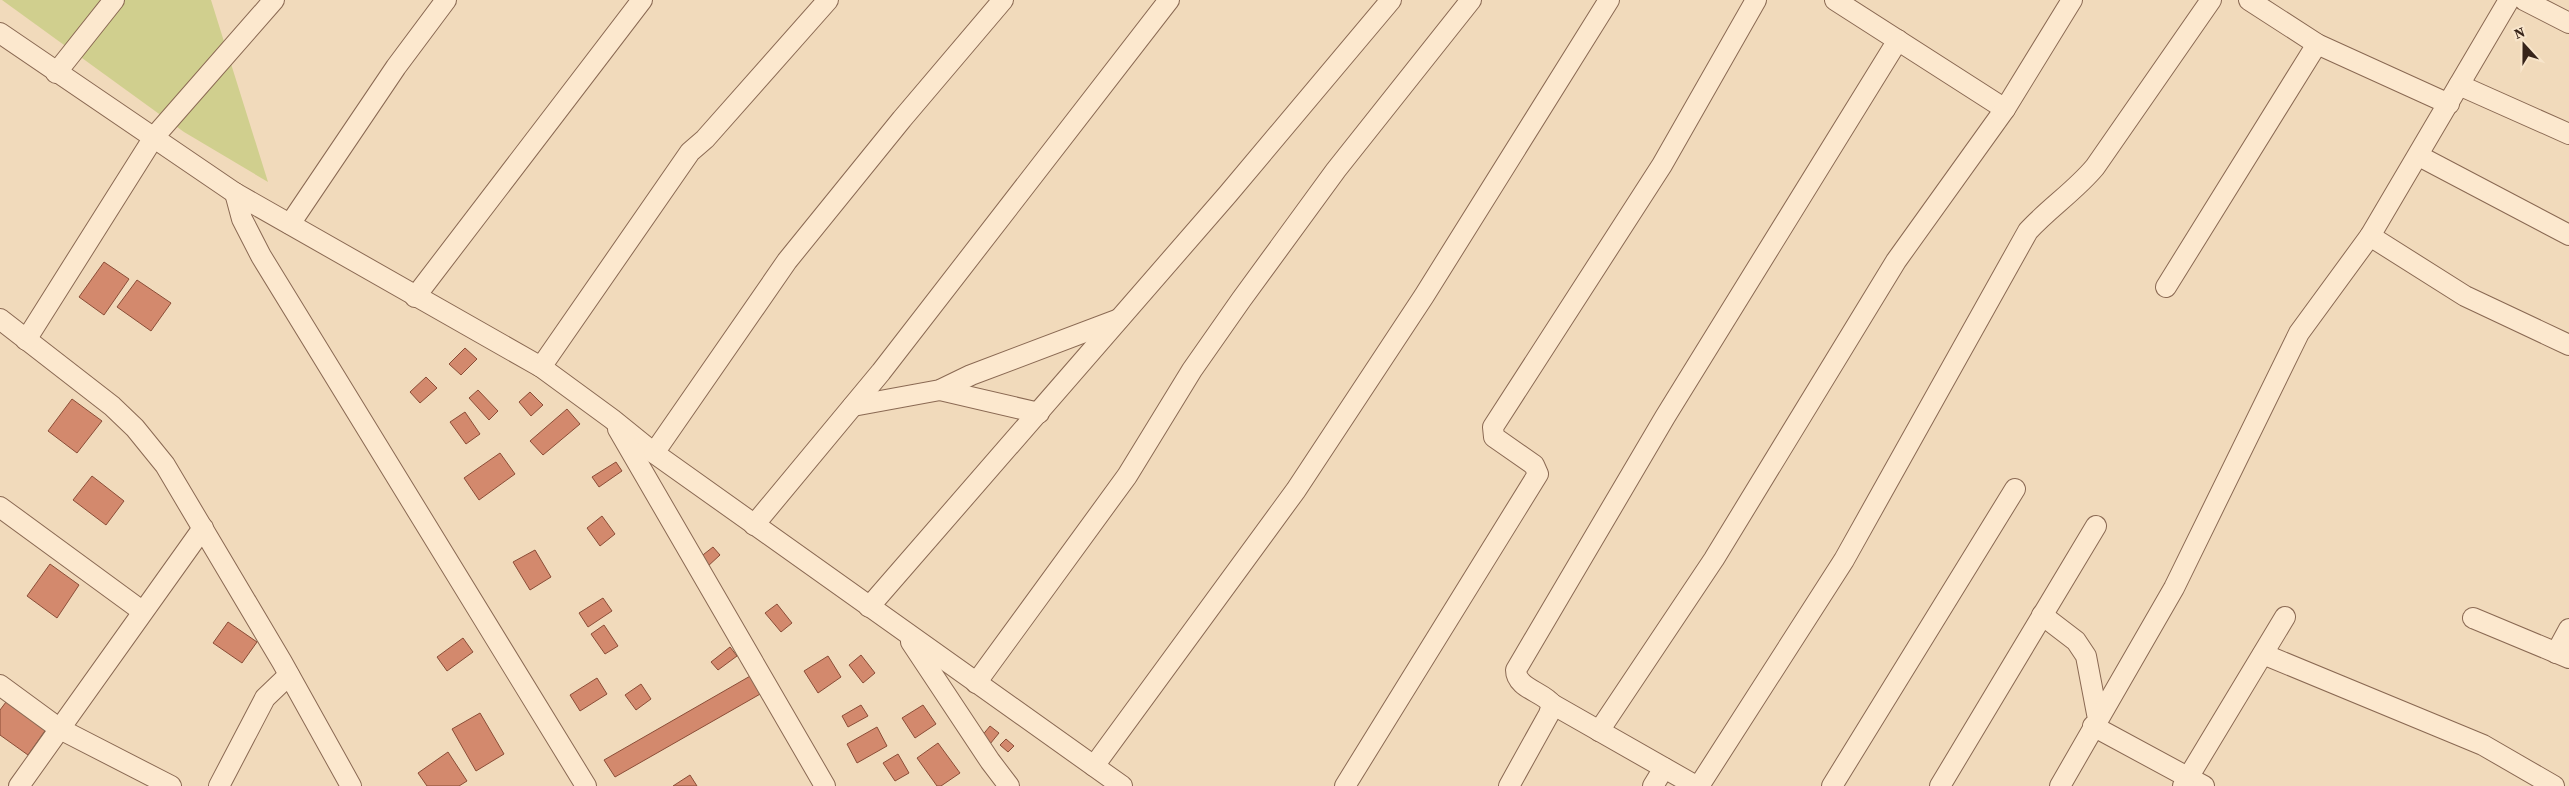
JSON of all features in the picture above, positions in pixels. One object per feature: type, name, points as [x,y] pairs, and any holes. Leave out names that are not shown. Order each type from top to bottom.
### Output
[{"type":"street","points":[[56,73],[114,0]]},
{"type":"street","points":[[26,340],[154,137],[274,0]]},
{"type":"street","points":[[290,224],[396,67],[446,0]]},
{"type":"street","points":[[415,297],[642,0]]},
{"type":"street","points":[[541,368],[690,152],[705,139],[828,0]]},
{"type":"street","points":[[654,453],[788,261],[902,120],[1003,0]]},
{"type":"street","points":[[754,524],[853,406],[1005,215],[1169,0]]},
{"type":"street","points":[[868,606],[1039,413],[1391,0]]},
{"type":"street","points":[[976,683],[1127,476],[1192,370],[1241,300],[1336,170],[1471,0]]},
{"type":"street","points":[[1094,766],[1296,490],[1424,296],[1609,0]]},
{"type":"street","points":[[1344,786],[1538,474],[1534,465],[1494,438],[1492,428],[1662,165],[1756,0]]},
{"type":"street","points":[[1835,0],[2005,109]]},
{"type":"street","points":[[1599,731],[1714,559],[1896,261],[2005,109],[2072,0]]},
{"type":"street","points":[[1898,40],[1665,417],[1516,670],[1516,676],[1520,681],[1552,704],[1697,786],[1844,560],[2028,231],[2048,210],[2096,168],[2211,0]]},
{"type":"street","points":[[2249,0],[2318,44],[2449,104]]},
{"type":"street","points":[[2060,786],[2095,722],[2174,588],[2299,333],[2370,236],[2419,156],[2509,0]]},
{"type":"street","points":[[2524,0],[2569,23]]},
{"type":"street","points":[[0,33],[56,73],[235,193],[541,368],[612,418],[654,453],[1122,786]]},
{"type":"street","points":[[2166,287],[2318,44]]},
{"type":"street","points":[[2459,85],[2569,134]]},
{"type":"street","points":[[2419,156],[2569,235]]},
{"type":"street","points":[[235,193],[245,226],[261,256],[586,786]]},
{"type":"street","points":[[2370,236],[2465,296],[2569,346]]},
{"type":"street","points":[[0,319],[112,406],[135,428],[165,465],[289,675],[351,786]]},
{"type":"street","points":[[853,406],[940,390],[971,374],[1120,319]]},
{"type":"street","points":[[940,390],[1039,413]]},
{"type":"street","points":[[612,418],[825,786]]},
{"type":"street","points":[[1832,786],[2015,489]]},
{"type":"street","points":[[0,507],[142,611]]},
{"type":"street","points":[[1940,786],[2096,526]]},
{"type":"street","points":[[19,786],[203,528]]},
{"type":"street","points":[[2042,615],[2076,641],[2086,656],[2095,722],[2191,783],[2285,617]]},
{"type":"street","points":[[2473,618],[2563,655],[2569,629]]},
{"type":"street","points":[[904,632],[990,761],[1009,786]]},
{"type":"street","points":[[2263,654],[2482,745],[2554,786]]},
{"type":"street","points":[[219,786],[260,707],[272,691],[289,675]]},
{"type":"street","points":[[0,685],[60,729],[171,786]]},
{"type":"street","points":[[1509,786],[1549,714],[1552,704]]},
{"type":"street","points":[[1653,786],[1664,768]]},
{"type":"shaded area","points":[[2,0],[211,0],[268,182],[184,132]]},
{"type":"building","points":[[104,262],[129,279],[104,315],[79,297]]},
{"type":"building","points":[[137,280],[171,303],[151,331],[117,307]]},
{"type":"building","points":[[465,348],[477,359],[461,375],[449,364]]},
{"type":"building","points":[[426,377],[437,388],[420,403],[410,392]]},
{"type":"building","points":[[478,390],[498,411],[489,420],[469,398]]},
{"type":"building","points":[[530,392],[543,405],[531,416],[519,402]]},
{"type":"building","points":[[72,399],[102,421],[77,453],[48,431]]},
{"type":"building","points":[[567,409],[580,424],[543,455],[530,441]]},
{"type":"building","points":[[465,412],[480,434],[466,444],[450,422]]},
{"type":"building","points":[[500,453],[515,474],[479,500],[464,478]]},
{"type":"building","points":[[616,462],[622,471],[599,487],[592,477]]},
{"type":"building","points":[[92,476],[124,501],[106,525],[73,500]]},
{"type":"building","points":[[602,516],[615,534],[600,546],[587,528]]},
{"type":"building","points":[[713,547],[720,555],[707,567],[699,558]]},
{"type":"building","points":[[535,550],[551,577],[530,590],[513,562]]},
{"type":"building","points":[[50,564],[79,585],[57,618],[27,596]]},
{"type":"building","points":[[603,598],[612,611],[588,627],[579,613]]},
{"type":"building","points":[[777,604],[792,623],[781,632],[765,613]]},
{"type":"building","points":[[228,622],[257,642],[242,663],[213,643]]},
{"type":"building","points":[[604,625],[618,646],[605,654],[591,634]]},
{"type":"building","points":[[463,638],[473,652],[447,671],[437,657]]},
{"type":"building","points":[[730,647],[737,656],[718,670],[711,662]]},
{"type":"building","points":[[861,655],[875,673],[863,683],[849,665]]},
{"type":"building","points":[[828,656],[841,677],[818,693],[804,671]]},
{"type":"building","points":[[752,675],[762,693],[615,777],[604,760]]},
{"type":"building","points":[[597,678],[607,694],[580,711],[570,695]]},
{"type":"building","points":[[641,684],[651,699],[636,710],[625,695]]},
{"type":"building","points":[[9,698],[49,725],[28,755],[0,735],[0,710]]},
{"type":"building","points":[[861,705],[868,716],[848,727],[842,716]]},
{"type":"building","points":[[923,705],[936,724],[915,738],[902,718]]},
{"type":"building","points":[[480,713],[504,754],[476,771],[452,729]]},
{"type":"building","points":[[990,726],[999,733],[990,744],[981,737]]},
{"type":"building","points":[[877,727],[887,746],[857,763],[847,744]]},
{"type":"building","points":[[1006,739],[1014,746],[1008,752],[1000,745]]},
{"type":"building","points":[[938,743],[960,773],[941,786],[937,786],[917,758]]},
{"type":"building","points":[[448,752],[467,781],[459,786],[427,786],[418,773]]},
{"type":"building","points":[[898,754],[909,773],[895,781],[883,763]]},
{"type":"building","points":[[690,775],[697,786],[673,786]]}]
